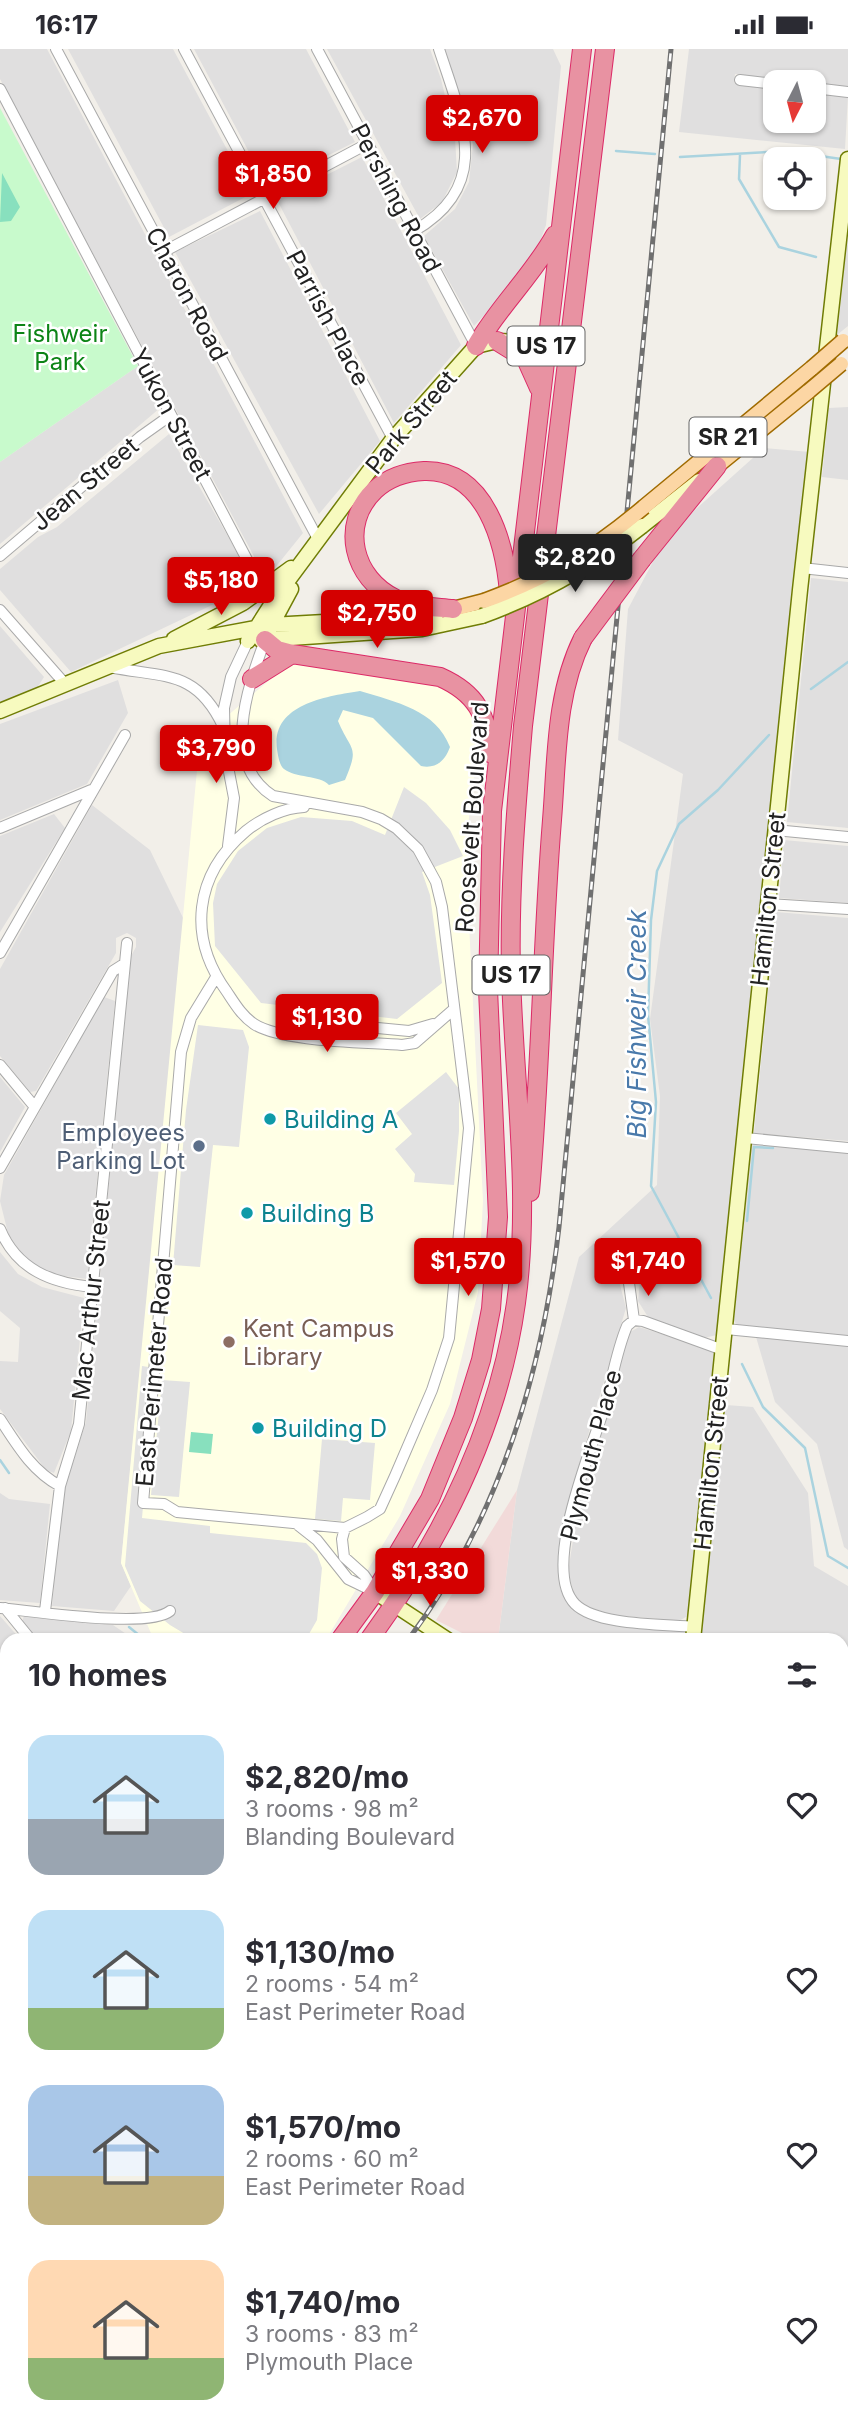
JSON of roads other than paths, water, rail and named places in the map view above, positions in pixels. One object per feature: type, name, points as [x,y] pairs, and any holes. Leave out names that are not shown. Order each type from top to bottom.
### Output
[{"type":"highway","name":"Roosevelt Boulevard","points":[[345,1633],[375,1592],[429,1499],[455,1441],[481,1360],[491,1308],[498,1217],[488,944],[496,772],[582,49]]},
{"type":"highway","name":"Roosevelt Boulevard","points":[[374,1633],[439,1532],[482,1432],[510,1338],[519,1278],[521,1199],[511,972],[513,858],[523,726],[605,49]]},
{"type":"highway","points":[[476,346],[487,326],[541,260],[560,226]]},
{"type":"highway","points":[[564,390],[557,359],[546,343],[564,335],[572,323]]},
{"type":"highway","points":[[497,341],[526,359],[540,392]]},
{"type":"highway","points":[[519,1278],[531,1184],[546,893],[561,710],[575,654],[583,638],[717,466]]},
{"type":"highway","points":[[453,609],[426,607],[397,599],[377,587],[360,569],[354,546],[355,522],[375,489],[408,472],[433,471],[458,479],[475,493],[490,516],[507,569],[512,633]]},
{"type":"highway","points":[[260,633],[277,650],[292,654],[440,677],[459,686],[474,699],[482,714],[496,772]]},
{"type":"highway","points":[[252,679],[292,654]]},
{"type":"main road","name":"SR 21","points":[[453,609],[483,608],[559,570],[613,533],[846,339]]},
{"type":"main road","name":"SR 21","points":[[717,466],[845,361]]},
{"type":"street","name":"Charon Road","points":[[56,49],[318,539]]},
{"type":"street","name":"Parrish Place","points":[[184,49],[393,439]]},
{"type":"street","name":"Pershing Road","points":[[317,49],[476,346]]},
{"type":"street","points":[[414,231],[441,213],[450,203],[464,177],[466,142],[439,49]]},
{"type":"street","points":[[740,81],[763,83]]},
{"type":"street","name":"Yukon Street","points":[[0,89],[263,590]]},
{"type":"street","points":[[826,89],[848,92]]},
{"type":"street","points":[[164,251],[367,144]]},
{"type":"street","name":"Hamilton Street","points":[[694,1633],[802,568],[848,161]]},
{"type":"street","points":[[476,346],[497,341],[546,343]]},
{"type":"street","name":"Park Street","points":[[260,633],[306,556],[393,439],[476,346]]},
{"type":"street","name":"Jean Street","points":[[0,556],[140,437],[171,415]]},
{"type":"street","name":"SR 21","points":[[260,633],[422,629],[483,608],[526,600],[573,576],[642,526],[717,466]]},
{"type":"street","points":[[0,711],[110,667],[205,624],[263,590],[306,556]]},
{"type":"street","points":[[802,568],[848,573]]},
{"type":"street","name":"SR 21","points":[[260,633],[453,609]]},
{"type":"street","points":[[0,610],[66,685]]},
{"type":"street","points":[[159,646],[260,633]]},
{"type":"street","points":[[260,633],[245,710],[243,749],[252,776],[261,788],[273,796],[362,812],[381,819],[408,837],[427,862],[442,908],[468,1136],[449,1338],[429,1397],[380,1509],[345,1528],[342,1539],[344,1557],[364,1575],[375,1592]]},
{"type":"street","points":[[229,846],[234,799],[223,726],[231,677],[260,633]]},
{"type":"street","points":[[110,667],[188,683],[211,702],[223,726]]},
{"type":"street","points":[[0,953],[74,826],[91,790],[125,735]]},
{"type":"street","points":[[0,828],[91,790]]},
{"type":"street","points":[[322,806],[278,813],[253,825],[229,846],[212,872],[201,911],[203,937],[216,977],[243,1016],[272,1033],[402,1045],[415,1043],[454,1009]]},
{"type":"street","points":[[775,830],[848,837]]},
{"type":"street","points":[[768,904],[848,909]]},
{"type":"street","name":"Mac Arthur Street","points":[[46,1611],[60,1486],[79,1423],[127,943]]},
{"type":"street","points":[[0,1168],[113,971],[124,964]]},
{"type":"street","name":"East Perimeter Road","points":[[216,977],[188,1024],[181,1052],[143,1503],[164,1504],[177,1512],[345,1528]]},
{"type":"street","points":[[286,1006],[286,1012],[294,1020],[409,1031],[422,1030],[440,1021]]},
{"type":"street","points":[[0,1065],[34,1106]]},
{"type":"street","points":[[745,1138],[848,1148]]},
{"type":"street","points":[[0,1229],[14,1254],[43,1276],[93,1287]]},
{"type":"street","points":[[629,1283],[634,1320],[723,1350]]},
{"type":"street","name":"Plymouth Place","points":[[634,1320],[623,1336],[604,1409],[576,1492],[568,1530],[564,1583],[575,1604],[594,1615],[694,1633]]},
{"type":"street","points":[[726,1329],[848,1341]]},
{"type":"street","points":[[0,1419],[33,1466],[45,1478],[60,1486]]},
{"type":"street","points":[[298,1524],[317,1540],[348,1579],[375,1592],[437,1633]]},
{"type":"street","points":[[3,1608],[136,1620],[163,1617],[170,1611]]},
{"type":"street","points":[[3,1608],[25,1633]]},
{"type":"water","points":[[360,691],[413,709],[435,724],[450,747],[443,760],[435,765],[421,766],[373,718],[343,710],[338,721],[353,754],[345,780],[329,785],[284,769],[277,749],[278,734],[283,722],[292,712],[318,700]]},
{"type":"waterway","name":"Big Fishweir Creek","points":[[616,151],[655,154]]},
{"type":"waterway","name":"Big Fishweir Creek","points":[[680,157],[786,151],[841,159]]},
{"type":"waterway","name":"Big Fishweir Creek","points":[[740,155],[739,179],[779,247],[816,257]]},
{"type":"waterway","name":"Big Fishweir Creek","points":[[811,689],[848,662]]},
{"type":"waterway","name":"Big Fishweir Creek","points":[[711,1298],[651,1186],[656,1102],[648,1015],[651,920],[657,871],[679,824],[718,790],[769,735]]},
{"type":"waterway","points":[[747,1221],[754,1147],[773,1148]]},
{"type":"waterway","points":[[742,1364],[763,1407],[805,1448],[828,1556],[848,1568]]},
{"type":"waterway","points":[[0,1460],[9,1473]]},
{"type":"waterway","points":[[129,1627],[136,1633]]},
{"type":"railway","points":[[413,1633],[440,1594],[468,1545],[491,1495],[528,1391],[551,1282],[559,1227],[671,49]]},
{"type":"place","name":"Building A","points":[[270,1119]]},
{"type":"place","name":"Employees Parking Lot","points":[[199,1146]]},
{"type":"place","name":"Building B","points":[[247,1213]]},
{"type":"place","name":"Kent Campus Library","points":[[229,1342]]},
{"type":"place","name":"Building D","points":[[258,1428]]},
{"type":"park label","name":"Fishweir Park","points":[[60,347]]}]
